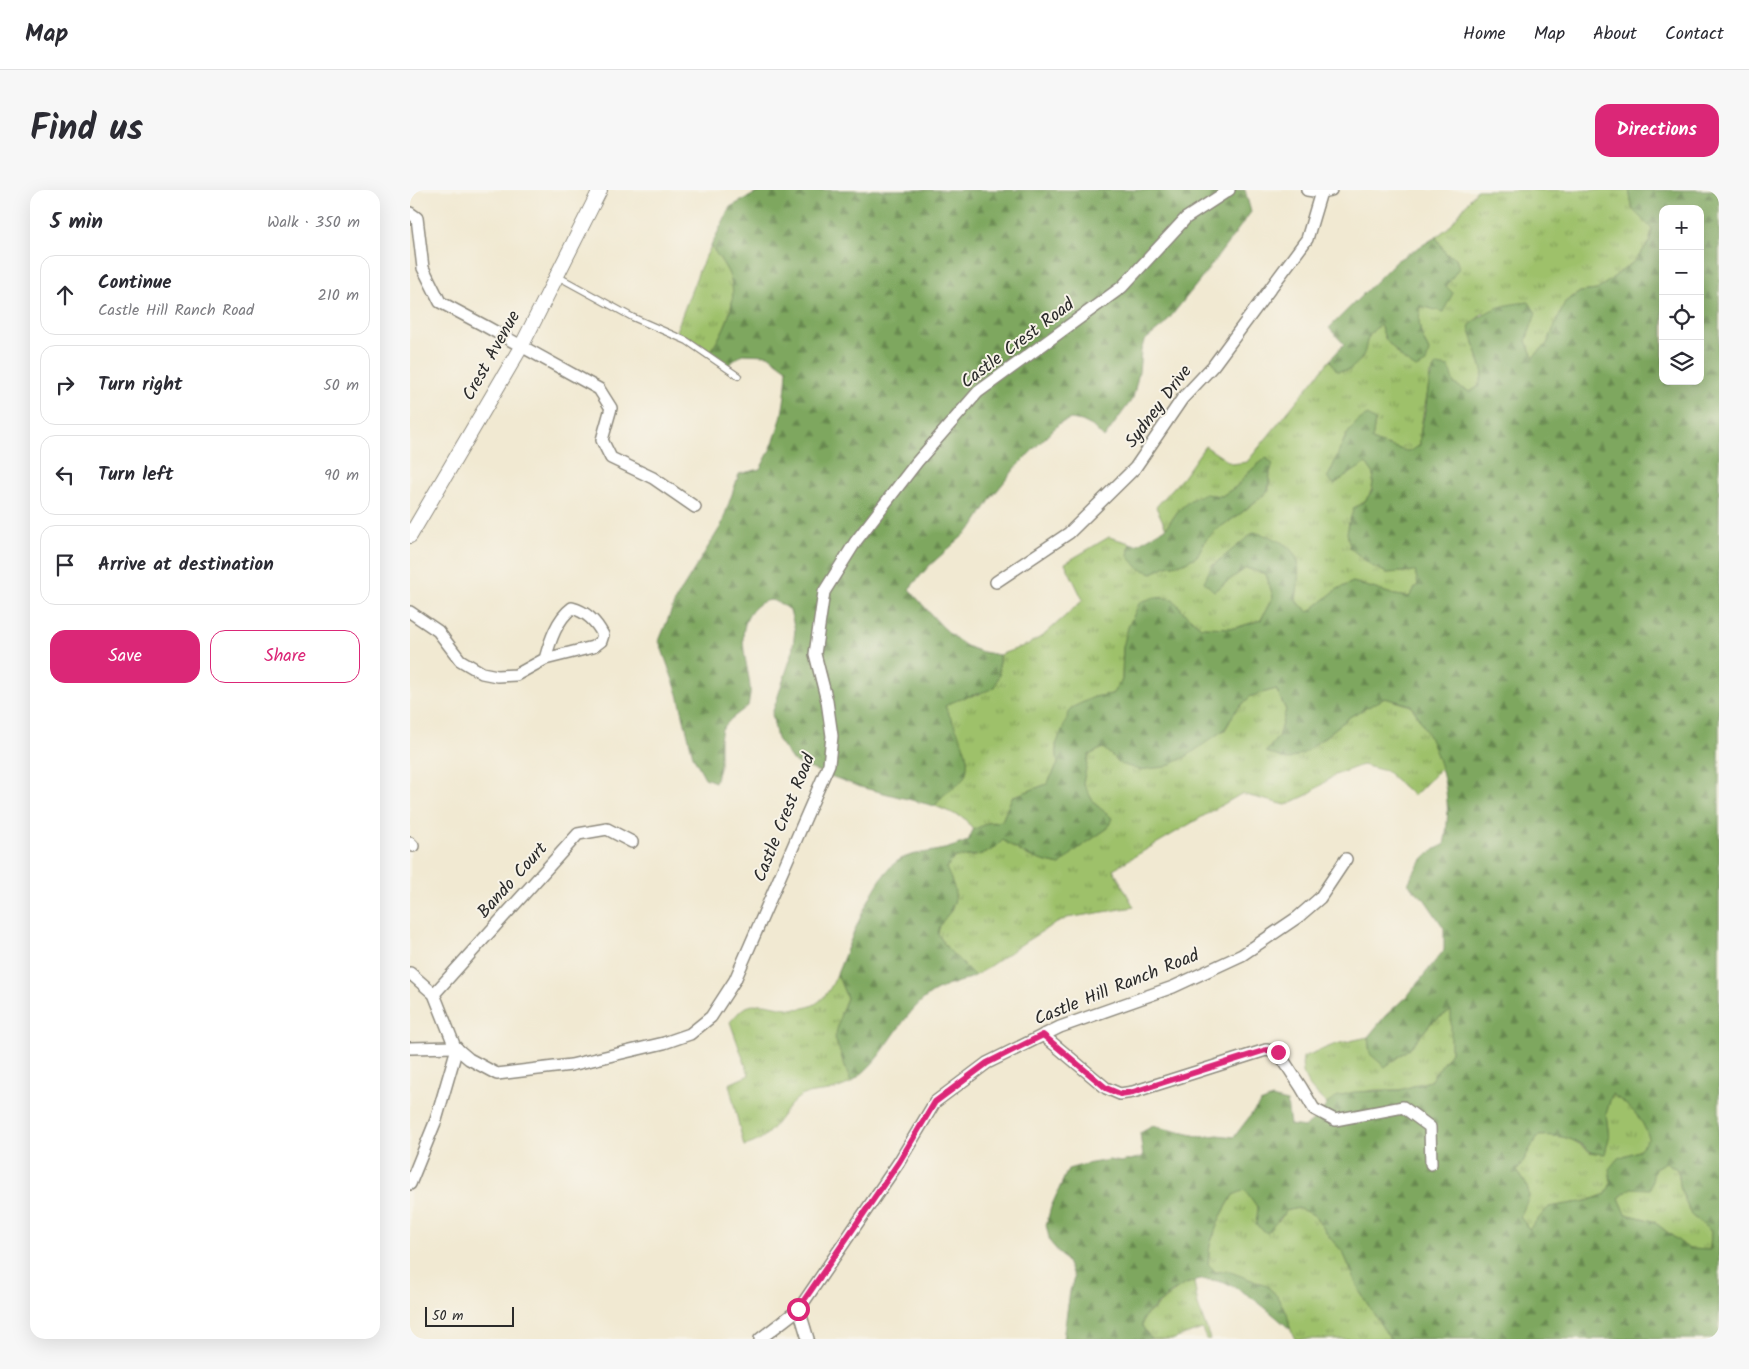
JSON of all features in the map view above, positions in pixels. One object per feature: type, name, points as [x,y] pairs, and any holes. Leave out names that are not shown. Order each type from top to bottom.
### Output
[{"type":"street","name":"Crest Avenue","points":[[410,536],[521,347],[600,190]]},
{"type":"street","name":"Castle Crest Road","points":[[410,973],[434,994],[456,1048],[469,1059],[497,1074],[571,1065],[664,1044],[690,1034],[711,1017],[735,980],[829,764],[832,736],[827,701],[815,654],[824,592],[856,541],[917,462],[978,392],[1122,287],[1186,218],[1229,190]]},
{"type":"street","points":[[1307,190],[1326,191]]},
{"type":"street","name":"Sydney Drive","points":[[996,582],[1069,532],[1135,468],[1182,399],[1213,366],[1307,239],[1326,191]]},
{"type":"street","points":[[410,213],[417,218],[423,268],[440,302],[599,389],[611,408],[602,440],[611,458],[653,478],[696,507]]},
{"type":"street","points":[[410,612],[438,631],[460,660],[482,673],[496,676],[516,675],[546,659],[593,647],[601,641],[603,635],[598,625],[583,611],[572,608],[565,614],[550,642],[546,659]]},
{"type":"street","name":"Bando Court","points":[[434,994],[578,834],[607,829],[632,842]]},
{"type":"street","name":"Castle Hill Ranch Road","points":[[760,1339],[798,1309],[899,1162],[935,1102],[987,1063],[1043,1035],[1060,1027],[1173,987],[1242,955],[1298,917],[1320,898],[1346,859]]},
{"type":"street","points":[[1043,1035],[1106,1088],[1120,1094],[1133,1092],[1266,1050],[1278,1052],[1314,1110],[1334,1120],[1403,1107],[1430,1127],[1432,1164]]},
{"type":"street","points":[[410,1048],[456,1048],[436,1120],[410,1184]]},
{"type":"street","points":[[798,1309],[808,1339]]},
{"type":"lane","points":[[557,276],[632,317],[687,341],[738,376]]},
{"type":"green space","points":[[762,190],[1245,190],[1251,212],[1164,325],[1144,341],[1133,398],[1104,438],[1092,426],[1082,421],[1071,419],[1060,423],[1017,466],[992,497],[973,527],[929,566],[909,589],[949,633],[965,645],[982,652],[999,655],[999,675],[994,688],[945,706],[966,752],[967,771],[963,779],[944,795],[935,806],[860,787],[793,761],[777,739],[772,714],[792,654],[795,630],[790,610],[782,604],[770,600],[762,603],[749,614],[745,624],[743,645],[750,696],[748,706],[731,719],[722,729],[720,765],[715,782],[705,778],[693,756],[678,694],[659,641],[676,599],[721,526],[739,474],[760,469],[777,433],[783,409],[787,369],[768,355],[742,354],[726,367],[709,355],[719,338],[731,310],[733,290],[728,271],[711,246],[730,207]]},
{"type":"green space","points":[[1477,190],[1629,190],[1633,210],[1652,229],[1650,241],[1636,260],[1597,290],[1580,292],[1565,302],[1547,344],[1533,357],[1526,341],[1483,313],[1469,326],[1483,373],[1479,386],[1470,392],[1430,373],[1420,445],[1416,448],[1406,451],[1372,440],[1375,421],[1346,435],[1332,470],[1334,484],[1366,462],[1374,474],[1370,494],[1354,508],[1350,548],[1386,573],[1415,571],[1418,584],[1409,597],[1395,595],[1353,582],[1336,590],[1309,612],[1296,601],[1298,563],[1233,551],[1211,566],[1214,591],[1246,568],[1266,574],[1273,596],[1261,620],[1235,628],[1201,627],[1183,612],[1173,599],[1123,647],[1122,680],[1112,694],[1094,697],[1056,745],[1058,764],[1047,784],[1012,797],[1002,821],[988,823],[973,830],[964,818],[935,806],[945,793],[955,787],[951,720],[945,706],[957,699],[980,694],[999,675],[999,655],[1029,644],[1044,635],[1083,600],[1065,563],[1109,537],[1130,543],[1128,556],[1152,573],[1166,566],[1184,563],[1197,556],[1205,541],[1217,529],[1269,491],[1270,472],[1273,464],[1266,458],[1249,472],[1237,486],[1222,496],[1203,494],[1178,511],[1166,528],[1156,507],[1183,477],[1205,446],[1232,464],[1247,462],[1330,360],[1338,371],[1362,358],[1368,339],[1380,325],[1386,340],[1404,360],[1429,351],[1420,329],[1421,305],[1443,311],[1446,286],[1456,258],[1446,254],[1436,237],[1449,227]]},
{"type":"green space","points":[[1629,190],[1719,190],[1719,1339],[1390,1339],[1360,1292],[1343,1252],[1314,1215],[1298,1208],[1286,1211],[1267,1233],[1256,1225],[1258,1208],[1245,1190],[1233,1195],[1220,1218],[1210,1244],[1208,1264],[1216,1272],[1228,1271],[1267,1286],[1276,1295],[1287,1313],[1290,1329],[1267,1309],[1240,1290],[1212,1280],[1197,1281],[1182,1286],[1162,1300],[1143,1318],[1142,1326],[1151,1339],[1063,1339],[1070,1291],[1074,1278],[1067,1262],[1050,1242],[1046,1225],[1051,1207],[1068,1169],[1109,1160],[1121,1162],[1143,1157],[1140,1133],[1153,1126],[1202,1137],[1218,1135],[1234,1137],[1260,1103],[1272,1098],[1287,1102],[1290,1125],[1305,1127],[1318,1117],[1327,1104],[1338,1096],[1354,1092],[1400,1090],[1430,1081],[1451,1052],[1451,1011],[1432,1022],[1410,1048],[1385,1067],[1370,1054],[1368,1037],[1385,1016],[1409,994],[1444,950],[1444,928],[1425,900],[1408,884],[1422,860],[1431,852],[1444,845],[1447,826],[1446,789],[1437,755],[1430,738],[1411,705],[1385,698],[1351,716],[1304,753],[1287,760],[1266,752],[1278,737],[1286,710],[1276,689],[1251,696],[1236,710],[1225,729],[1187,756],[1165,767],[1139,770],[1121,764],[1103,748],[1089,755],[1083,783],[1094,803],[1112,818],[1108,828],[1076,850],[1060,865],[1030,856],[1003,840],[992,850],[982,854],[955,857],[946,868],[953,883],[955,893],[954,904],[940,926],[938,934],[947,948],[975,976],[942,988],[923,1000],[907,1017],[871,1065],[851,1083],[835,1038],[847,998],[837,974],[855,929],[872,894],[881,879],[901,859],[915,854],[946,849],[968,841],[973,830],[988,823],[1002,821],[1012,797],[1047,784],[1058,764],[1056,745],[1071,708],[1094,697],[1112,694],[1122,680],[1123,647],[1128,627],[1140,602],[1155,597],[1173,599],[1183,612],[1201,627],[1235,628],[1261,620],[1273,596],[1266,574],[1246,568],[1214,591],[1204,582],[1211,567],[1254,532],[1268,536],[1286,545],[1295,555],[1299,570],[1296,601],[1309,612],[1336,590],[1353,582],[1395,595],[1409,597],[1418,584],[1415,571],[1387,573],[1372,566],[1350,548],[1347,533],[1349,522],[1354,508],[1365,501],[1372,491],[1374,474],[1366,463],[1334,484],[1327,478],[1347,434],[1353,426],[1368,415],[1375,421],[1372,440],[1406,451],[1420,445],[1431,374],[1436,365],[1449,367],[1454,384],[1470,392],[1479,386],[1483,373],[1469,326],[1497,308],[1529,302],[1536,313],[1526,341],[1533,357],[1547,344],[1565,302],[1580,292],[1597,290],[1636,260],[1650,241],[1652,229],[1633,210]],"holes":[[[1612,1094],[1635,1113],[1643,1123],[1649,1138],[1638,1151],[1618,1158],[1609,1169],[1611,1183],[1606,1194],[1587,1201],[1549,1207],[1529,1229],[1520,1217],[1529,1193],[1526,1184],[1517,1171],[1535,1140],[1538,1136],[1563,1137],[1582,1144],[1591,1152],[1605,1154],[1609,1138],[1606,1114]],[[1666,1162],[1678,1170],[1681,1191],[1691,1215],[1711,1231],[1710,1250],[1689,1249],[1653,1221],[1626,1214],[1619,1198],[1631,1188],[1650,1189],[1655,1168]]]},
{"type":"green space","points":[[1436,237],[1446,254],[1456,258],[1459,268],[1446,286],[1453,293],[1443,312],[1421,306],[1420,329],[1429,351],[1426,363],[1416,368],[1404,360],[1386,340],[1380,325],[1370,334],[1361,359],[1349,370],[1337,371],[1330,360],[1344,344],[1329,328],[1396,261]]},
{"type":"green space","points":[[711,246],[728,271],[733,290],[728,319],[709,355],[676,331],[700,268]]},
{"type":"green space","points":[[1266,458],[1273,464],[1268,491],[1240,514],[1217,529],[1205,541],[1197,556],[1184,563],[1166,566],[1152,573],[1138,568],[1128,556],[1130,543],[1136,545],[1166,528],[1178,511],[1189,501],[1203,494],[1222,496],[1237,486],[1249,472]]},
{"type":"green space","points":[[1276,689],[1286,710],[1278,737],[1266,752],[1321,740],[1351,716],[1385,698],[1411,706],[1427,730],[1442,767],[1414,796],[1386,771],[1362,765],[1335,775],[1307,795],[1286,805],[1241,794],[1113,869],[1134,907],[1067,918],[1025,942],[975,976],[947,948],[938,934],[939,924],[952,910],[946,868],[955,857],[976,856],[1003,840],[1030,856],[1060,865],[1076,850],[1108,828],[1111,818],[1094,803],[1082,783],[1089,755],[1103,748],[1212,737],[1225,730],[1236,710],[1251,696]]},
{"type":"green space","points":[[837,974],[847,998],[841,1013],[842,1059],[851,1083],[829,1091],[801,1096],[791,1104],[769,1132],[754,1143],[744,1146],[729,1084],[749,1075],[730,1022],[744,1008],[756,1004],[797,1009],[812,1005],[819,1001],[829,990]]},
{"type":"green space","points":[[1452,1010],[1451,1052],[1430,1081],[1400,1090],[1375,1090],[1338,1096],[1327,1104],[1312,1089],[1305,1078],[1302,1065],[1303,1057],[1336,1044],[1368,1037],[1370,1054],[1410,1048],[1432,1022]]},
{"type":"green space","points":[[1612,1094],[1635,1113],[1643,1123],[1649,1138],[1638,1151],[1619,1158],[1606,1194],[1587,1201],[1549,1207],[1529,1229],[1520,1217],[1528,1198],[1528,1189],[1517,1171],[1535,1140],[1538,1136],[1567,1138],[1591,1153],[1609,1138],[1606,1114]]},
{"type":"green space","points":[[1666,1162],[1678,1170],[1681,1191],[1691,1215],[1711,1231],[1710,1250],[1689,1249],[1653,1221],[1626,1214],[1619,1198],[1655,1168]]},
{"type":"green space","points":[[1245,1189],[1258,1208],[1279,1221],[1286,1211],[1298,1208],[1314,1215],[1343,1252],[1360,1292],[1390,1339],[1295,1339],[1282,1305],[1274,1292],[1262,1284],[1233,1274],[1216,1272],[1208,1264],[1210,1244],[1220,1218],[1233,1195]]},
{"type":"green space","points":[[1194,1282],[1198,1305],[1210,1339],[1206,1339],[1202,1329],[1174,1339],[1151,1339],[1142,1326],[1143,1318],[1182,1285]]},
{"type":"route","points":[[798,1309],[899,1162],[935,1102],[987,1063],[1043,1035],[1106,1088],[1120,1094],[1133,1092],[1266,1050],[1278,1052]]}]
